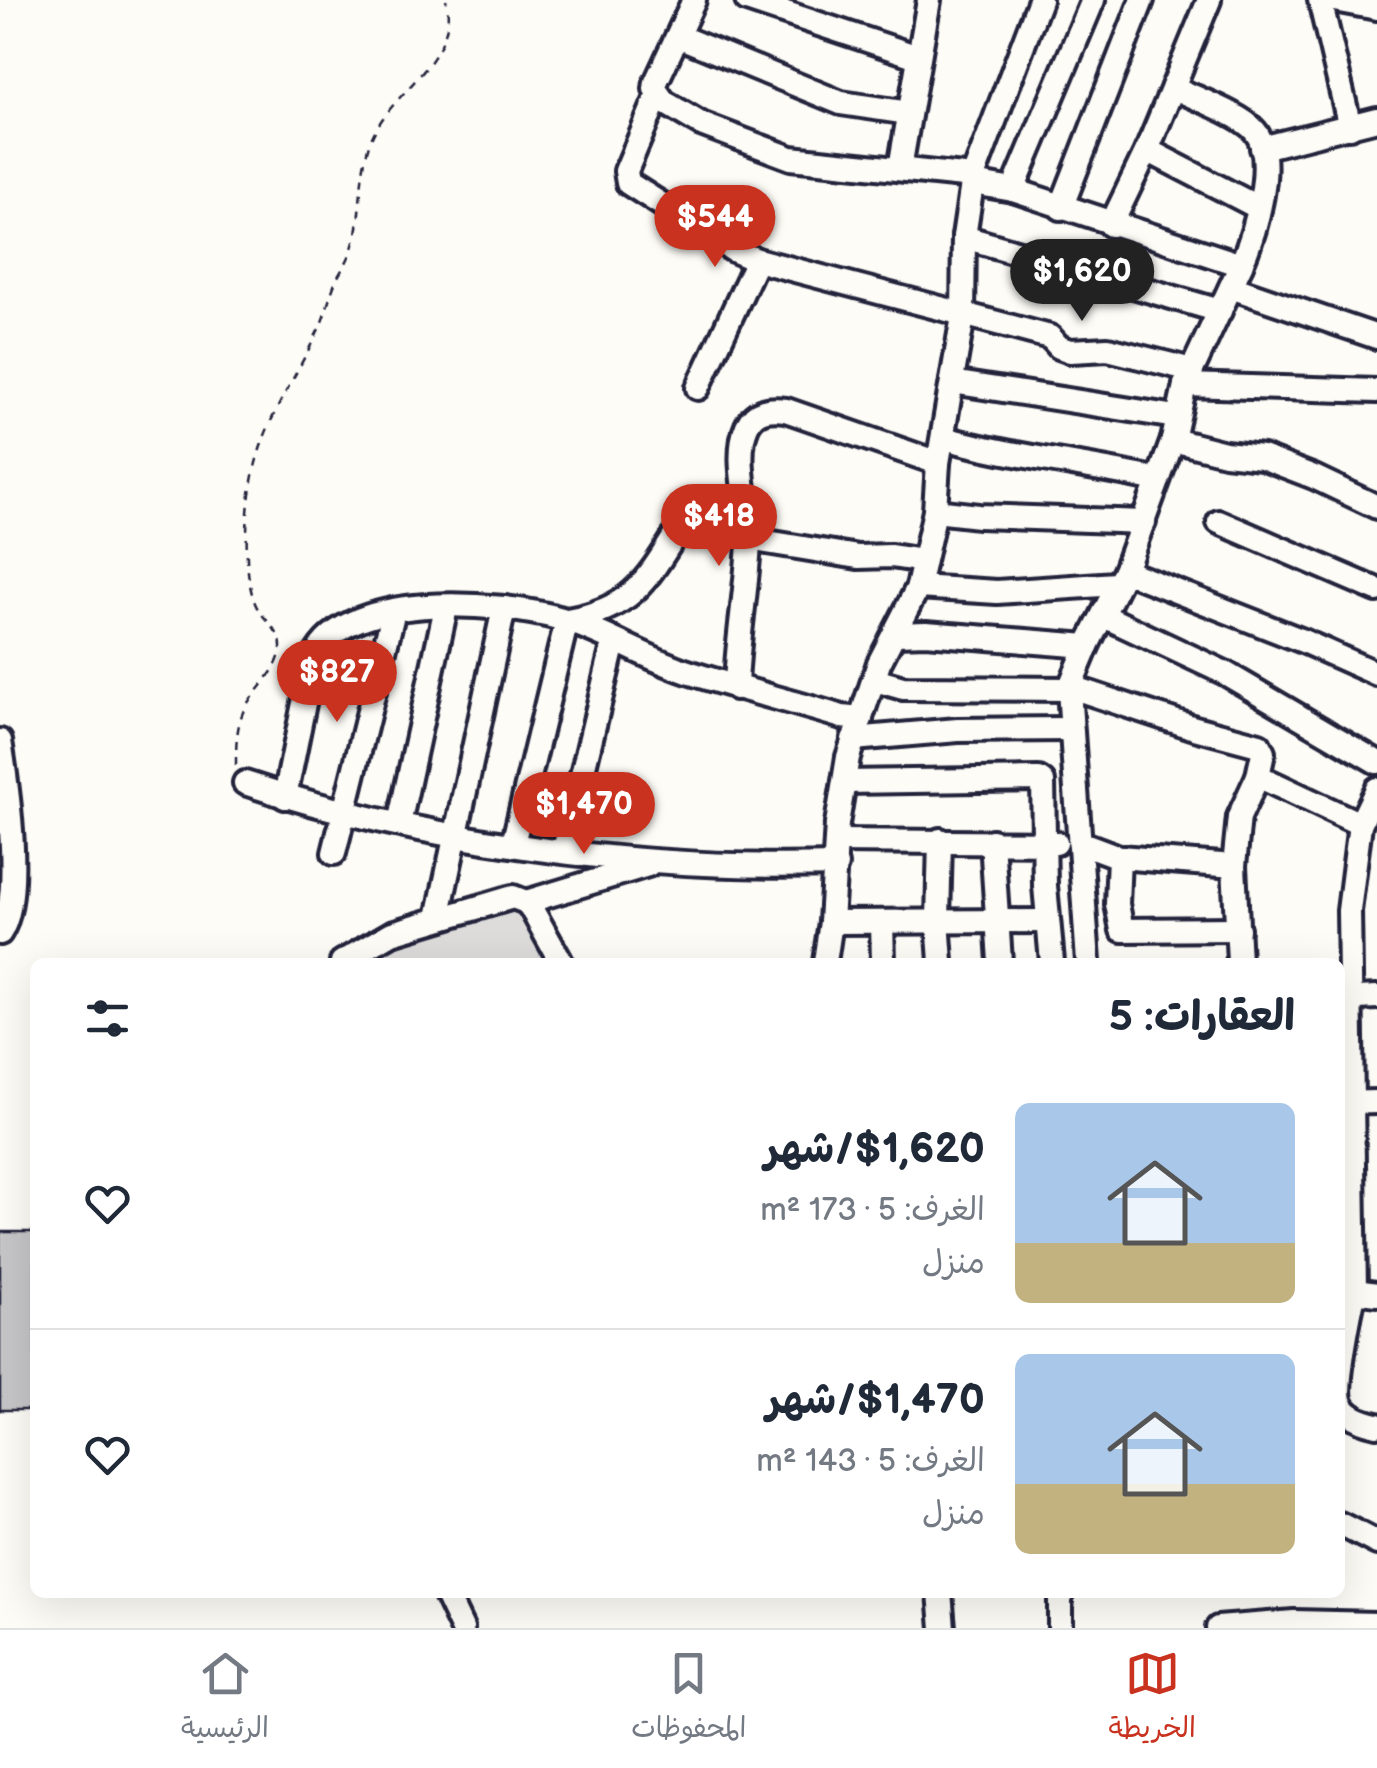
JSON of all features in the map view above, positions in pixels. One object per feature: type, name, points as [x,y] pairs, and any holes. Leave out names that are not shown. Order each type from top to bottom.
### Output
[{"type":"street","points":[[694,0],[656,78],[658,95],[626,171],[628,183],[733,250],[1050,338],[1070,351],[1108,349],[1189,378],[1377,391]]},
{"type":"street","points":[[748,0],[787,7],[918,57]]},
{"type":"street","points":[[900,168],[929,0]]},
{"type":"street","points":[[825,958],[844,782],[857,729],[879,664],[918,588],[935,511],[938,463],[963,316],[964,237],[973,180],[1040,0]]},
{"type":"street","points":[[1013,190],[1092,0]]},
{"type":"street","points":[[1061,208],[1142,0]]},
{"type":"street","points":[[1111,225],[1147,150],[1209,0]]},
{"type":"street","points":[[1320,0],[1350,127]]},
{"type":"street","points":[[1334,0],[1377,8]]},
{"type":"street","points":[[678,36],[842,103],[909,113]]},
{"type":"street","points":[[1088,958],[1070,688],[1144,522],[1189,378],[1236,276],[1263,193],[1262,148],[1254,129],[1173,88]]},
{"type":"street","points":[[658,95],[701,124],[791,158],[900,168],[1013,190],[1111,225],[1377,337]]},
{"type":"street","points":[[1262,148],[1377,119]]},
{"type":"street","points":[[1147,150],[1259,208]]},
{"type":"street","points":[[964,237],[1220,311]]},
{"type":"street","points":[[698,388],[758,260]]},
{"type":"street","points":[[952,382],[1175,428],[1225,452],[1262,457],[1314,477],[1377,507]]},
{"type":"street","points":[[736,688],[749,539],[745,432],[752,418],[764,410],[800,413],[938,463]]},
{"type":"street","points":[[944,438],[1157,480]]},
{"type":"street","points":[[935,511],[1144,522]]},
{"type":"street","points":[[1219,522],[1377,590]]},
{"type":"street","points":[[566,620],[606,612],[626,599],[679,529]]},
{"type":"street","points":[[749,539],[858,557],[890,556],[923,562]]},
{"type":"street","points":[[918,588],[997,592],[1120,577],[1303,641],[1377,674]]},
{"type":"street","points":[[399,824],[446,607]]},
{"type":"street","points":[[285,797],[319,646],[346,625],[394,610],[504,608],[566,620],[670,666],[857,729],[1070,729]]},
{"type":"street","points":[[438,918],[504,608]]},
{"type":"street","points":[[334,853],[394,610]]},
{"type":"street","points":[[1104,616],[1225,673],[1377,762]]},
{"type":"street","points":[[513,844],[566,620]]},
{"type":"street","points":[[896,634],[1087,646]]},
{"type":"street","points":[[564,850],[614,642]]},
{"type":"street","points":[[874,680],[903,688],[1070,688],[1259,745],[1264,753],[1258,776],[1238,817],[1234,866],[1239,958]]},
{"type":"street","points":[[0,741],[12,868],[7,922],[0,933]]},
{"type":"street","points":[[1258,776],[1360,824]]},
{"type":"street","points":[[844,782],[1039,778],[1043,782],[1052,958]]},
{"type":"street","points":[[245,784],[342,812],[513,844],[656,863],[836,865]]},
{"type":"street","points":[[1345,1349],[1348,1318],[1366,1292],[1346,1103],[1348,911],[1360,824],[1377,789]]},
{"type":"street","points":[[940,840],[941,958]]},
{"type":"street","points":[[836,841],[1044,840],[1079,844],[1119,857],[1234,866]]},
{"type":"street","points":[[992,841],[1000,958]]},
{"type":"street","points":[[1119,857],[1117,904],[1122,930],[1238,929]]},
{"type":"street","points":[[349,958],[392,932],[506,897],[526,902],[656,863]]},
{"type":"street","points":[[526,902],[559,958]]},
{"type":"street","points":[[831,922],[1047,921]]},
{"type":"street","points":[[882,922],[883,958]]},
{"type":"street","points":[[1345,999],[1377,996]]},
{"type":"street","points":[[1346,1103],[1377,1102]]},
{"type":"street","points":[[1345,1408],[1361,1422],[1377,1426]]},
{"type":"street","points":[[1345,1526],[1377,1542]]},
{"type":"street","points":[[448,1598],[462,1628]]},
{"type":"street","points":[[940,1598],[943,1628]]},
{"type":"street","points":[[1060,1598],[1060,1628]]},
{"type":"street","points":[[1218,1628],[1294,1622],[1377,1624]]},
{"type":"path","points":[[245,784],[236,770],[240,721],[274,668],[281,646],[256,604],[249,564],[248,514],[262,437],[318,330],[350,254],[360,218],[370,142],[443,39],[449,21],[446,0]]},
{"type":"shaded area","points":[[519,901],[568,958],[359,958],[380,942]]},
{"type":"building","points":[[0,1232],[30,1232],[30,1410],[0,1410]]}]
